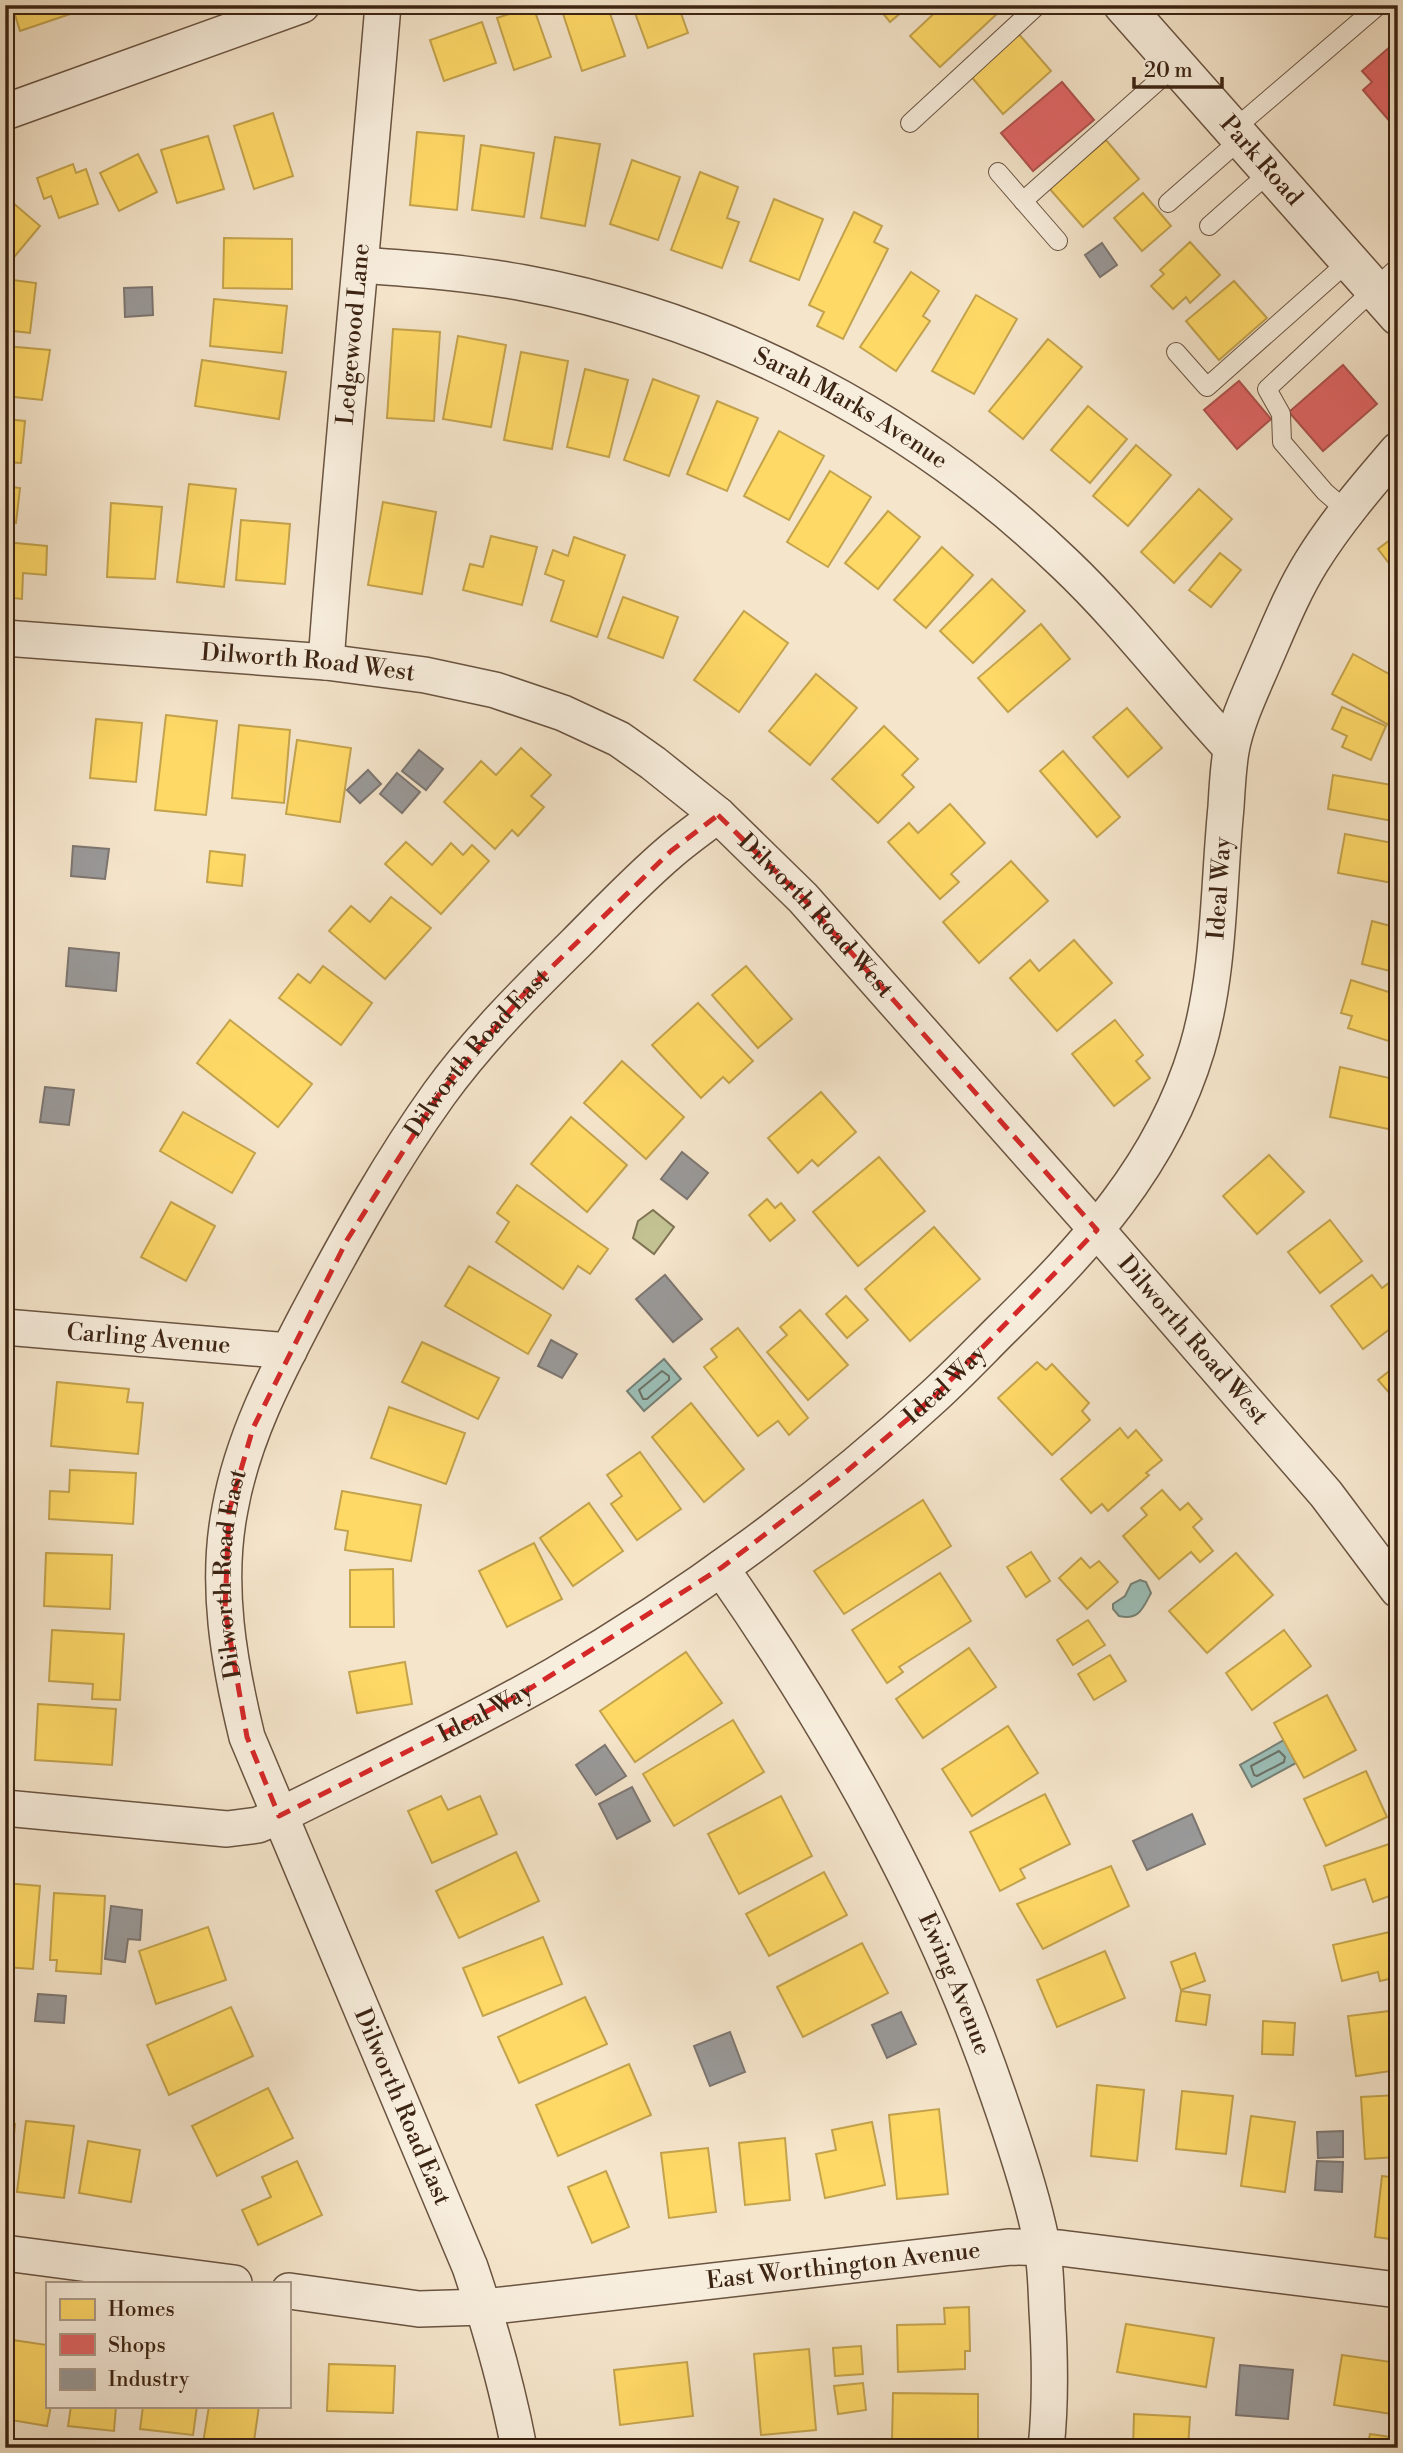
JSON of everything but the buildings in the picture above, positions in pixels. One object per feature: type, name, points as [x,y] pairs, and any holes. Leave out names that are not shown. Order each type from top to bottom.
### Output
[{"type":"street","points":[[5,112],[302,5]]},
{"type":"street","name":"Ledgewood Lane","points":[[326,663],[340,474],[383,5]]},
{"type":"street","name":"Park Road","points":[[1123,5],[1349,261],[1390,291]]},
{"type":"street","name":"Sarah Marks Avenue","points":[[361,265],[428,270],[524,283],[614,304],[705,335],[794,373],[836,395],[884,423],[954,470],[1030,530],[1136,637],[1231,748]]},
{"type":"street","name":"Ideal Way","points":[[5,1808],[226,1829],[258,1825],[279,1816],[532,1688],[665,1606],[840,1477],[936,1395],[1068,1264],[1097,1230],[1143,1168],[1173,1111],[1204,1023],[1215,957],[1231,748],[1289,604],[1310,564],[1346,510],[1398,450]]},
{"type":"street","name":"Dilworth Road West","points":[[5,638],[326,663],[449,680],[495,690],[563,713],[619,739],[718,815],[803,898],[1326,1494],[1398,1590]]},
{"type":"street","name":"Dilworth Road East","points":[[519,2448],[509,2397],[470,2267],[247,1737],[232,1674],[225,1610],[224,1570],[229,1511],[237,1475],[253,1428],[289,1351],[384,1176],[440,1093],[523,995],[663,858],[718,815]]},
{"type":"street","name":"Carling Avenue","points":[[5,1327],[289,1351]]},
{"type":"street","name":"Ewing Avenue","points":[[720,1568],[771,1640],[837,1747],[901,1863],[950,1968],[982,2047],[1039,2227],[1050,2372],[1046,2448]]},
{"type":"street","name":"East Worthington Avenue","points":[[290,2291],[419,2309],[484,2307],[996,2248],[1042,2247],[1398,2290]]},
{"type":"street","points":[[5,2253],[226,2282]]},
{"type":"lane","points":[[910,123],[1038,5]]},
{"type":"lane","points":[[1168,203],[1237,134],[1379,5]]},
{"type":"lane","points":[[1023,201],[1176,65]]},
{"type":"lane","points":[[998,172],[1058,241]]},
{"type":"lane","points":[[1209,226],[1270,172]]},
{"type":"lane","points":[[1176,352],[1207,387],[1349,261]]},
{"type":"lane","points":[[1346,510],[1325,492],[1282,442],[1281,414],[1267,389],[1390,291]]},
{"type":"highlighted area","points":[[718,815],[803,898],[1097,1230],[936,1395],[840,1477],[721,1568],[523,1693],[279,1816],[247,1737],[225,1610],[229,1511],[253,1428],[347,1240],[440,1093],[523,995],[671,851]]},
{"type":"green space","points":[[653,1210],[674,1227],[654,1254],[633,1238],[638,1221]]},
{"type":"water","points":[[664,1359],[681,1379],[644,1411],[627,1391]]},
{"type":"water","points":[[1140,1580],[1146,1582],[1151,1593],[1145,1604],[1136,1615],[1119,1616],[1113,1609],[1113,1604],[1125,1596],[1131,1584]]},
{"type":"water","points":[[1284,1740],[1296,1763],[1252,1787],[1240,1765]]}]
